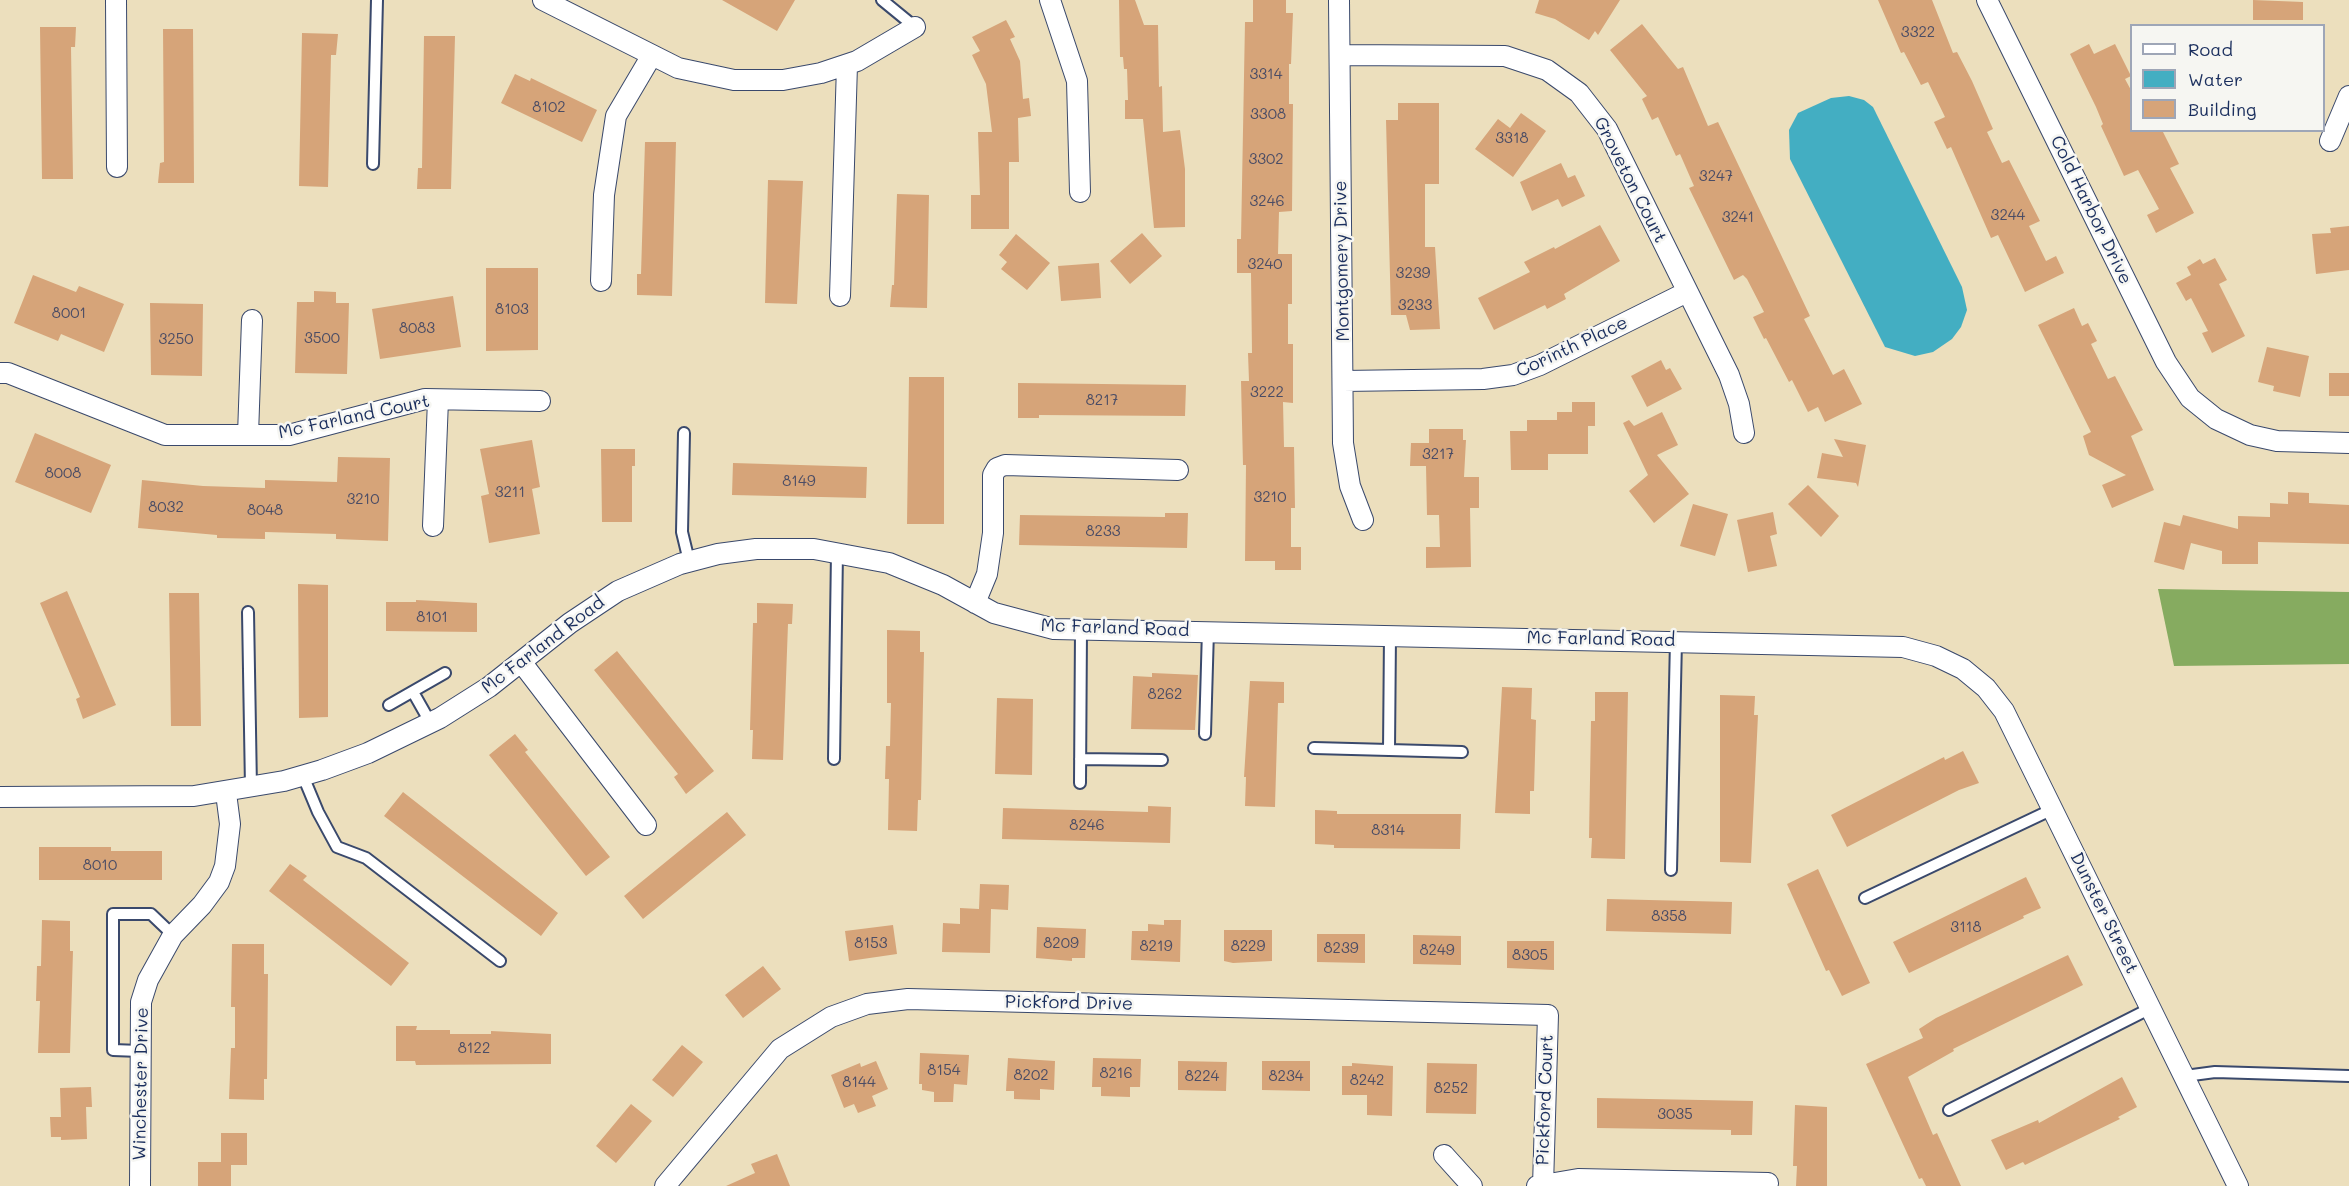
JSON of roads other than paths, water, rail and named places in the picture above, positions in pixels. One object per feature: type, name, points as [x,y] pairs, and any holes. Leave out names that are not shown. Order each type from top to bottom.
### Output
[{"type":"street","points":[[116,0],[117,167]]},
{"type":"street","points":[[543,0],[652,55],[697,73],[753,80],[801,77],[847,64],[883,48],[915,27]]},
{"type":"street","points":[[1050,0],[1077,81],[1080,192]]},
{"type":"street","name":"Montgomery Drive","points":[[1339,0],[1346,464],[1354,500],[1363,520]]},
{"type":"street","name":"Cold Harbor Drive","points":[[1987,0],[2166,362],[2190,398],[2227,425],[2263,438],[2349,443]]},
{"type":"street","name":"Groveton Court","points":[[1340,55],[1488,54],[1522,60],[1555,74],[1579,93],[1600,118],[1729,375],[1739,404],[1744,433]]},
{"type":"street","points":[[601,281],[604,195],[616,116],[652,55]]},
{"type":"street","points":[[840,296],[847,64]]},
{"type":"street","points":[[2331,141],[2349,96]]},
{"type":"street","name":"Corinth Place","points":[[1343,381],[1483,379],[1513,375],[1540,365],[1687,292]]},
{"type":"street","points":[[248,435],[252,320]]},
{"type":"street","name":"Mc Farland Court","points":[[0,373],[8,373],[165,435],[289,435],[425,399],[540,401]]},
{"type":"street","points":[[433,526],[438,400]]},
{"type":"street","points":[[975,603],[987,574],[993,533],[993,475],[997,468],[1005,465],[1178,470]]},
{"type":"street","name":"Mc Farland Road","points":[[0,797],[167,797],[226,792],[303,776],[368,753],[430,723],[489,687],[570,623],[618,591],[653,574],[689,561],[756,549],[795,548],[837,552],[908,570],[994,613],[1033,625],[1081,630],[1208,630],[1882,644],[1922,651],[1946,660]]},
{"type":"street","name":"Dunster Street","points":[[1946,660],[1986,688],[2004,711],[2238,1186]]},
{"type":"street","points":[[522,663],[646,825]]},
{"type":"street","name":"Winchester Drive","points":[[140,1186],[141,1002],[148,980],[173,934],[202,905],[219,882],[225,866],[230,824],[226,792]]},
{"type":"street","name":"Pickford Drive","points":[[665,1186],[780,1049],[831,1017],[867,1004],[909,999],[1548,1015]]},
{"type":"street","name":"Pickford Court","points":[[1548,1015],[1541,1186],[1578,1179],[1768,1183]]},
{"type":"street","points":[[1444,1155],[1472,1186]]},
{"type":"lane","points":[[373,164],[377,0]]},
{"type":"lane","points":[[882,0],[915,27]]},
{"type":"lane","points":[[684,433],[682,532],[689,561]]},
{"type":"lane","points":[[834,759],[837,552]]},
{"type":"lane","points":[[248,612],[250,788]]},
{"type":"lane","points":[[1080,783],[1081,630]]},
{"type":"lane","points":[[1205,734],[1208,630]]},
{"type":"lane","points":[[1389,750],[1390,634]]},
{"type":"lane","points":[[1671,870],[1676,640]]},
{"type":"lane","points":[[389,705],[445,673]]},
{"type":"lane","points":[[413,692],[430,723]]},
{"type":"lane","points":[[1314,748],[1462,752]]},
{"type":"lane","points":[[1080,759],[1162,760]]},
{"type":"lane","points":[[303,776],[318,812],[337,847],[366,858],[500,961]]},
{"type":"lane","points":[[1865,898],[2053,809]]},
{"type":"lane","points":[[140,1051],[113,1050],[113,914],[151,914],[173,934]]},
{"type":"lane","points":[[1949,1110],[2151,1008]]},
{"type":"lane","points":[[2185,1076],[2215,1072],[2349,1076]]},
{"type":"water","points":[[1849,96],[1864,100],[1873,107],[1962,287],[1967,310],[1961,327],[1952,339],[1933,352],[1915,356],[1885,347],[1790,159],[1789,130],[1798,113],[1831,98]]}]
